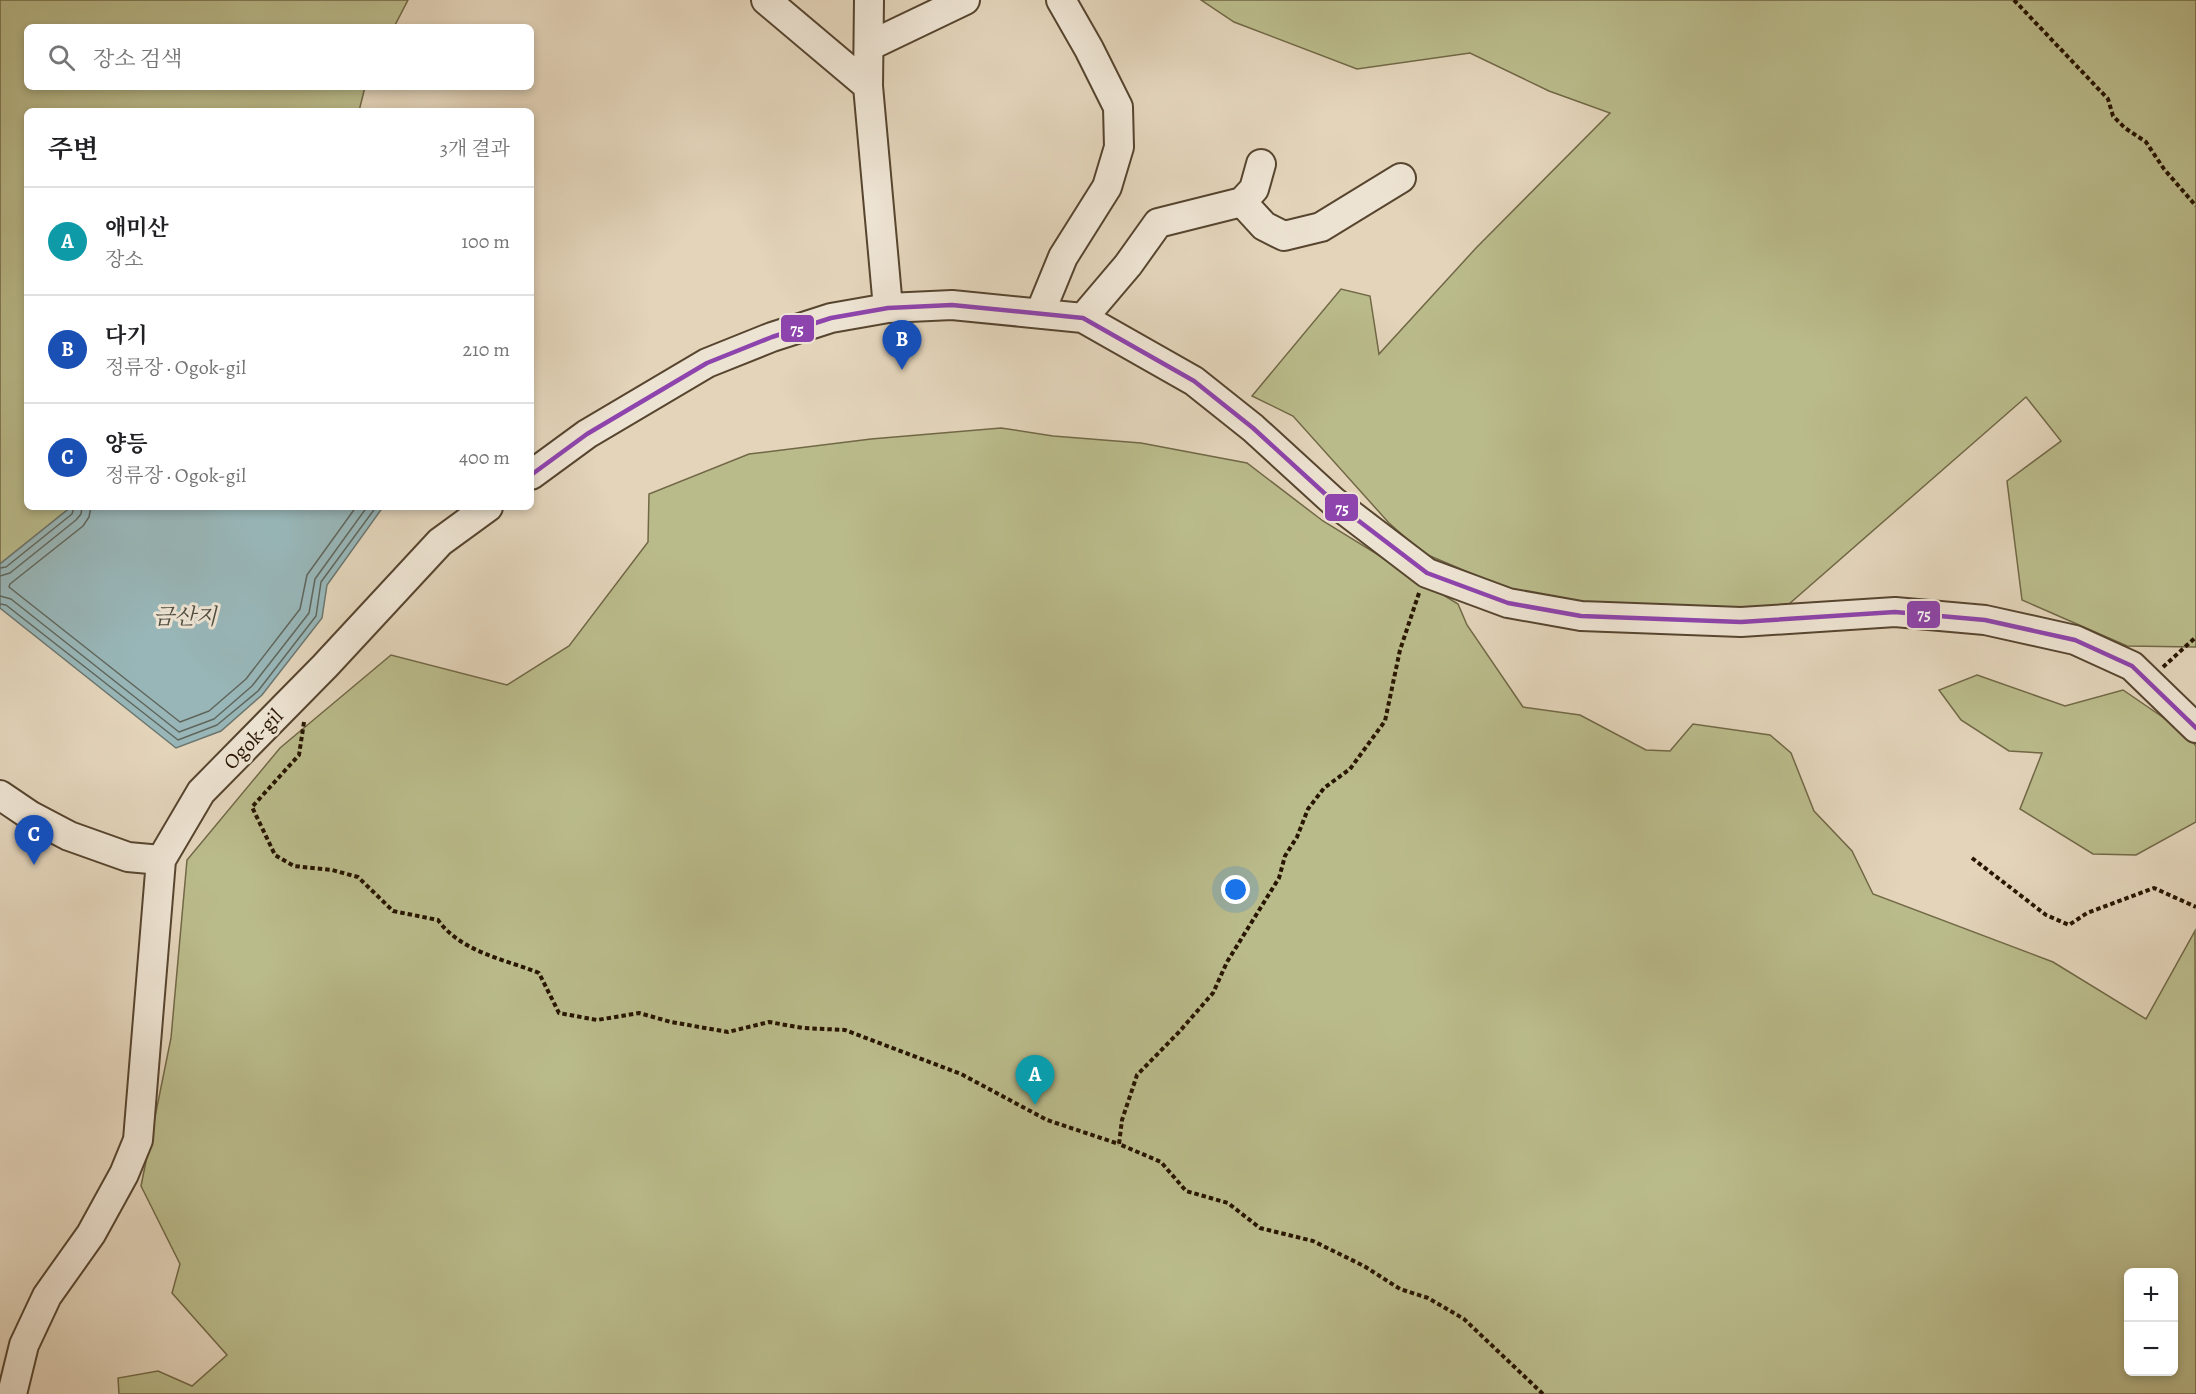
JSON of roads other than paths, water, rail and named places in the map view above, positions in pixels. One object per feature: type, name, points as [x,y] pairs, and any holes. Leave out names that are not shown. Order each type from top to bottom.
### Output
[{"type":"street","points":[[766,0],[868,86]]},
{"type":"street","points":[[868,0],[868,86],[888,308]]},
{"type":"street","points":[[868,46],[965,0]]},
{"type":"street","points":[[1040,313],[1063,257],[1107,187],[1119,147],[1118,107],[1061,0]]},
{"type":"street","points":[[1083,318],[1128,265],[1158,223],[1242,202],[1254,189],[1262,164]]},
{"type":"street","points":[[1242,202],[1264,226],[1284,236],[1321,227],[1401,178]]},
{"type":"street","points":[[534,473],[587,434],[707,363],[772,337],[831,318],[888,308],[952,305],[1083,318],[1194,381],[1253,428],[1334,502],[1427,573],[1508,603],[1581,616],[1741,622],[1895,612],[1985,620],[2075,640],[2132,666],[2196,728]]},
{"type":"street","name":"Ogok-gil","points":[[161,860],[201,792],[309,682],[440,542],[484,510]]},
{"type":"street","points":[[0,795],[31,816],[69,836],[128,857],[161,860],[138,1140],[124,1173],[91,1234],[47,1296],[24,1345],[12,1394]]},
{"type":"water","name":"금산지","points":[[67,510],[381,510],[327,585],[322,618],[262,695],[221,731],[176,748],[0,608],[0,564]]},
{"type":"place","name":"다기","points":[[902,370]]},
{"type":"place","name":"양등","points":[[34,865]]},
{"type":"place","name":"애미산","points":[[1035,1105]]}]
